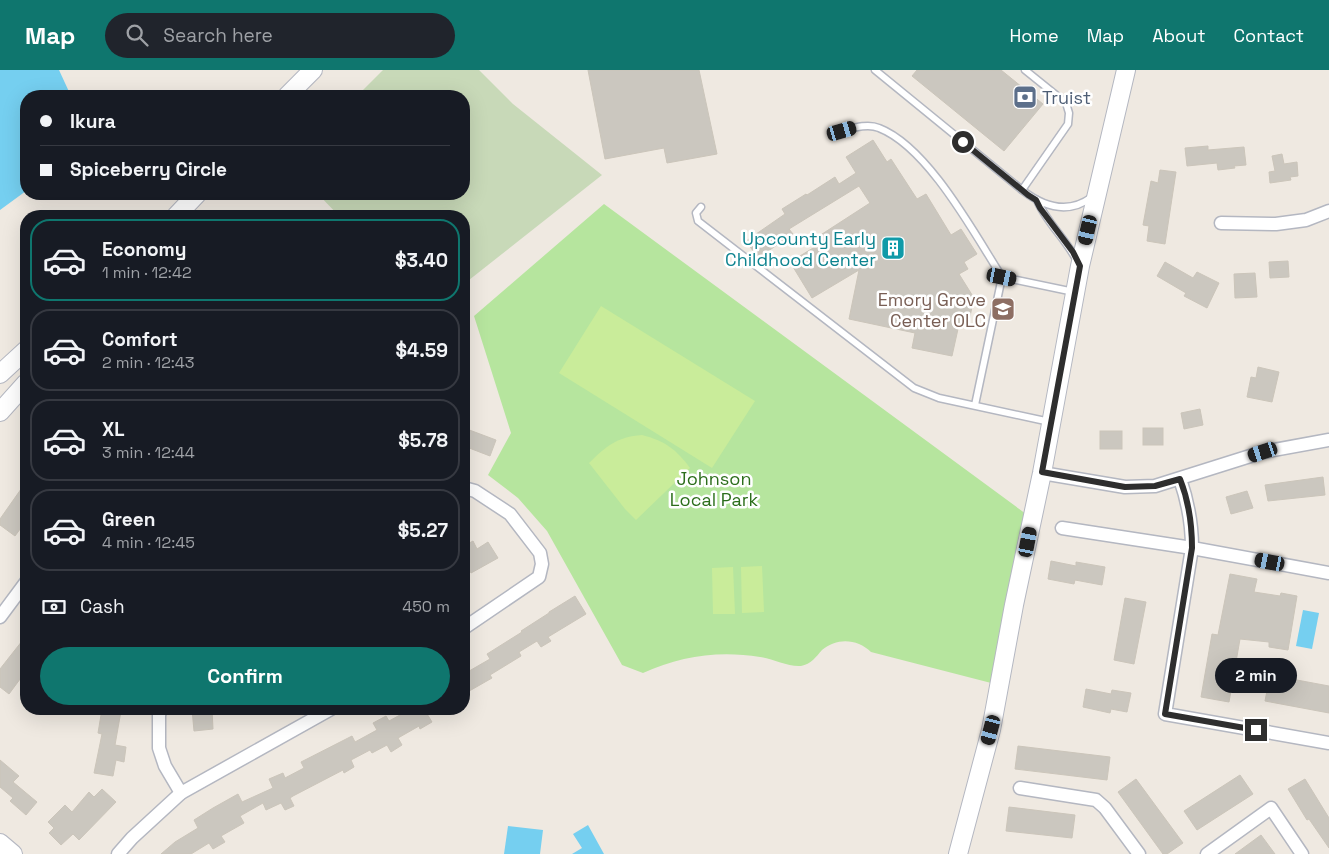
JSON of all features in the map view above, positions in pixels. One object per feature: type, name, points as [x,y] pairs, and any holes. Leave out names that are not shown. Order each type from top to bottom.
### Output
[{"type":"street","points":[[294,90],[313,70]]},
{"type":"street","points":[[958,854],[991,730],[1080,266],[1126,70]]},
{"type":"street","points":[[182,210],[191,200]]},
{"type":"street","points":[[1221,223],[1276,224],[1306,220],[1329,211]]},
{"type":"street","points":[[0,374],[20,356]]},
{"type":"street","points":[[0,412],[20,390]]},
{"type":"street","points":[[1042,472],[1125,487],[1155,486],[1263,452],[1329,440]]},
{"type":"street","points":[[1180,479],[1187,498],[1192,521],[1192,548],[1165,714],[1329,743]]},
{"type":"street","points":[[470,490],[510,514],[540,553],[542,564],[539,577],[470,624]]},
{"type":"street","points":[[1062,528],[1192,548],[1329,573]]},
{"type":"street","points":[[0,617],[4,606],[20,589]]},
{"type":"street","points":[[159,715],[159,748],[165,766],[181,793]]},
{"type":"street","points":[[118,854],[132,838],[181,793],[320,715]]},
{"type":"street","points":[[1020,788],[1096,800],[1105,808],[1139,854]]},
{"type":"street","points":[[1207,854],[1271,808],[1302,854]]},
{"type":"street","points":[[0,844],[13,854]]},
{"type":"lane","points":[[875,70],[1036,200],[1057,208],[1070,208],[1083,204],[1097,194]]},
{"type":"lane","points":[[1022,190],[1068,124],[1069,114],[1066,103],[1025,70]]},
{"type":"lane","points":[[842,131],[858,126],[878,127],[899,139],[936,176],[1002,277],[975,406]]},
{"type":"lane","points":[[1036,200],[1073,252],[1080,266]]},
{"type":"lane","points":[[701,207],[696,213],[698,221],[914,388],[939,398],[1051,422]]},
{"type":"lane","points":[[1002,277],[1075,292]]},
{"type":"green space","points":[[383,70],[479,70],[513,104],[602,175],[470,279],[470,210],[333,210],[324,200],[470,200],[470,90],[363,90]]},
{"type":"green space","name":"Johnson Local Park","points":[[604,204],[1026,514],[995,684],[871,652],[860,644],[847,641],[841,641],[828,646],[810,662],[801,666],[760,657],[730,654],[700,656],[671,662],[643,673],[622,665],[547,531],[518,498],[488,475],[511,433],[474,316]]},
{"type":"green space","points":[[601,306],[755,401],[712,468],[559,373]]},
{"type":"green space","points":[[642,435],[657,440],[669,447],[690,468],[636,520],[589,463],[613,443]]},
{"type":"green space","points":[[762,566],[764,612],[742,613],[741,567]]},
{"type":"green space","points":[[733,567],[735,614],[713,614],[712,568]]},
{"type":"water","points":[[0,70],[59,70],[68,90],[20,90],[20,195],[0,210]]},
{"type":"water","points":[[1303,610],[1319,613],[1312,649],[1296,646]]},
{"type":"water","points":[[588,825],[604,854],[572,854],[582,848],[573,834]]},
{"type":"water","points":[[508,826],[543,830],[540,854],[504,854]]},
{"type":"building","points":[[588,70],[699,70],[717,154],[667,163],[664,148],[605,159]]},
{"type":"building","points":[[917,70],[1001,70],[1043,104],[1004,151],[912,76]]},
{"type":"building","name":"Upcounty Early Childhood Center","points":[[873,140],[887,162],[891,159],[917,199],[926,194],[951,235],[961,229],[977,254],[964,262],[968,269],[959,274],[974,298],[969,321],[960,320],[952,356],[912,348],[915,333],[849,319],[859,270],[812,298],[790,262],[823,242],[819,236],[870,203],[859,186],[789,229],[793,234],[758,258],[746,241],[785,214],[782,209],[806,194],[835,177],[839,184],[856,173],[846,157]]},
{"type":"building","points":[[1208,146],[1208,150],[1244,147],[1246,165],[1218,170],[1217,163],[1187,166],[1185,148]]},
{"type":"building","points":[[1282,154],[1284,164],[1297,162],[1298,176],[1290,177],[1291,180],[1270,183],[1269,172],[1275,171],[1272,156]]},
{"type":"building","points":[[1160,170],[1176,172],[1165,244],[1147,241],[1149,226],[1143,225],[1151,181],[1158,183]]},
{"type":"building","points":[[1288,261],[1289,277],[1270,278],[1269,262]]},
{"type":"building","points":[[1165,262],[1193,278],[1197,272],[1219,283],[1207,308],[1184,296],[1186,293],[1157,276]]},
{"type":"building","points":[[1255,273],[1257,297],[1235,298],[1234,274]]},
{"type":"building","points":[[1258,367],[1279,372],[1272,402],[1247,397],[1251,377],[1256,378]]},
{"type":"building","points":[[1200,409],[1203,425],[1184,429],[1181,413]]},
{"type":"building","points":[[1143,428],[1163,428],[1163,445],[1143,445]]},
{"type":"building","points":[[470,430],[496,440],[490,456],[470,448]]},
{"type":"building","points":[[1100,431],[1122,431],[1122,449],[1100,449]]},
{"type":"building","points":[[1323,477],[1325,495],[1268,501],[1265,485]]},
{"type":"building","points":[[20,491],[20,529],[15,536],[0,525],[0,519]]},
{"type":"building","points":[[1247,491],[1253,508],[1231,514],[1226,497]]},
{"type":"building","points":[[473,541],[477,549],[488,542],[498,558],[471,573],[470,543]]},
{"type":"building","points":[[1051,561],[1076,566],[1076,562],[1105,567],[1102,585],[1075,580],[1074,584],[1048,579]]},
{"type":"building","points":[[1230,574],[1257,579],[1254,592],[1280,596],[1281,593],[1297,596],[1288,650],[1269,647],[1269,642],[1240,639],[1229,702],[1201,697],[1212,634],[1218,635]]},
{"type":"building","points":[[575,596],[586,614],[548,637],[551,641],[541,647],[537,641],[519,652],[521,656],[490,675],[492,678],[470,691],[470,671],[490,659],[487,654]]},
{"type":"building","points":[[1125,598],[1146,602],[1134,664],[1114,660]]},
{"type":"building","points":[[20,644],[20,679],[9,694],[0,687],[0,669]]},
{"type":"building","points":[[1270,675],[1329,686],[1329,713],[1265,701]]},
{"type":"building","points":[[1086,689],[1111,694],[1112,690],[1131,693],[1127,712],[1111,709],[1110,713],[1083,707]]},
{"type":"building","points":[[101,715],[120,715],[115,745],[126,747],[124,762],[116,760],[113,776],[94,773],[102,734],[98,733]]},
{"type":"building","points":[[193,715],[212,715],[213,729],[194,731]]},
{"type":"building","points":[[400,715],[428,715],[432,722],[420,729],[419,726],[398,738],[402,745],[391,752],[387,745],[372,753],[370,750],[351,760],[354,767],[344,773],[343,770],[290,798],[294,806],[285,810],[281,803],[266,810],[263,803],[240,816],[244,823],[221,836],[225,842],[213,849],[209,843],[191,854],[161,854],[175,842],[198,828],[194,820],[213,808],[238,794],[242,802],[273,788],[269,779],[283,773],[285,778],[304,768],[301,762],[352,736],[355,742],[377,730],[373,723],[386,716],[389,721]]},
{"type":"building","points":[[1018,746],[1110,757],[1107,780],[1015,769]]},
{"type":"building","points":[[0,760],[19,776],[13,782],[37,802],[26,815],[10,801],[13,798],[0,787]]},
{"type":"building","points":[[1240,775],[1253,794],[1197,830],[1184,811]]},
{"type":"building","points":[[1136,779],[1183,843],[1167,854],[1163,854],[1118,792]]},
{"type":"building","points":[[1305,779],[1329,818],[1329,848],[1309,819],[1307,820],[1288,789]]},
{"type":"building","points":[[102,789],[116,802],[79,840],[73,834],[61,845],[49,833],[54,828],[48,822],[65,805],[72,812],[89,792],[94,797]]},
{"type":"building","points":[[1009,807],[1075,815],[1072,838],[1006,831]]},
{"type":"building","points":[[1261,835],[1275,854],[1235,854]]},
{"type":"place","name":"Truist","points":[[1025,97]]},
{"type":"place","name":"Upcounty Early Childhood Center","points":[[893,248]]},
{"type":"place","name":"Emory Grove Center OLC","points":[[1003,309]]},
{"type":"route","points":[[963,142],[1036,200],[1073,252],[1080,266],[1042,472],[1125,487],[1155,486],[1180,479],[1187,498],[1192,521],[1192,548],[1165,714],[1256,730]]}]
